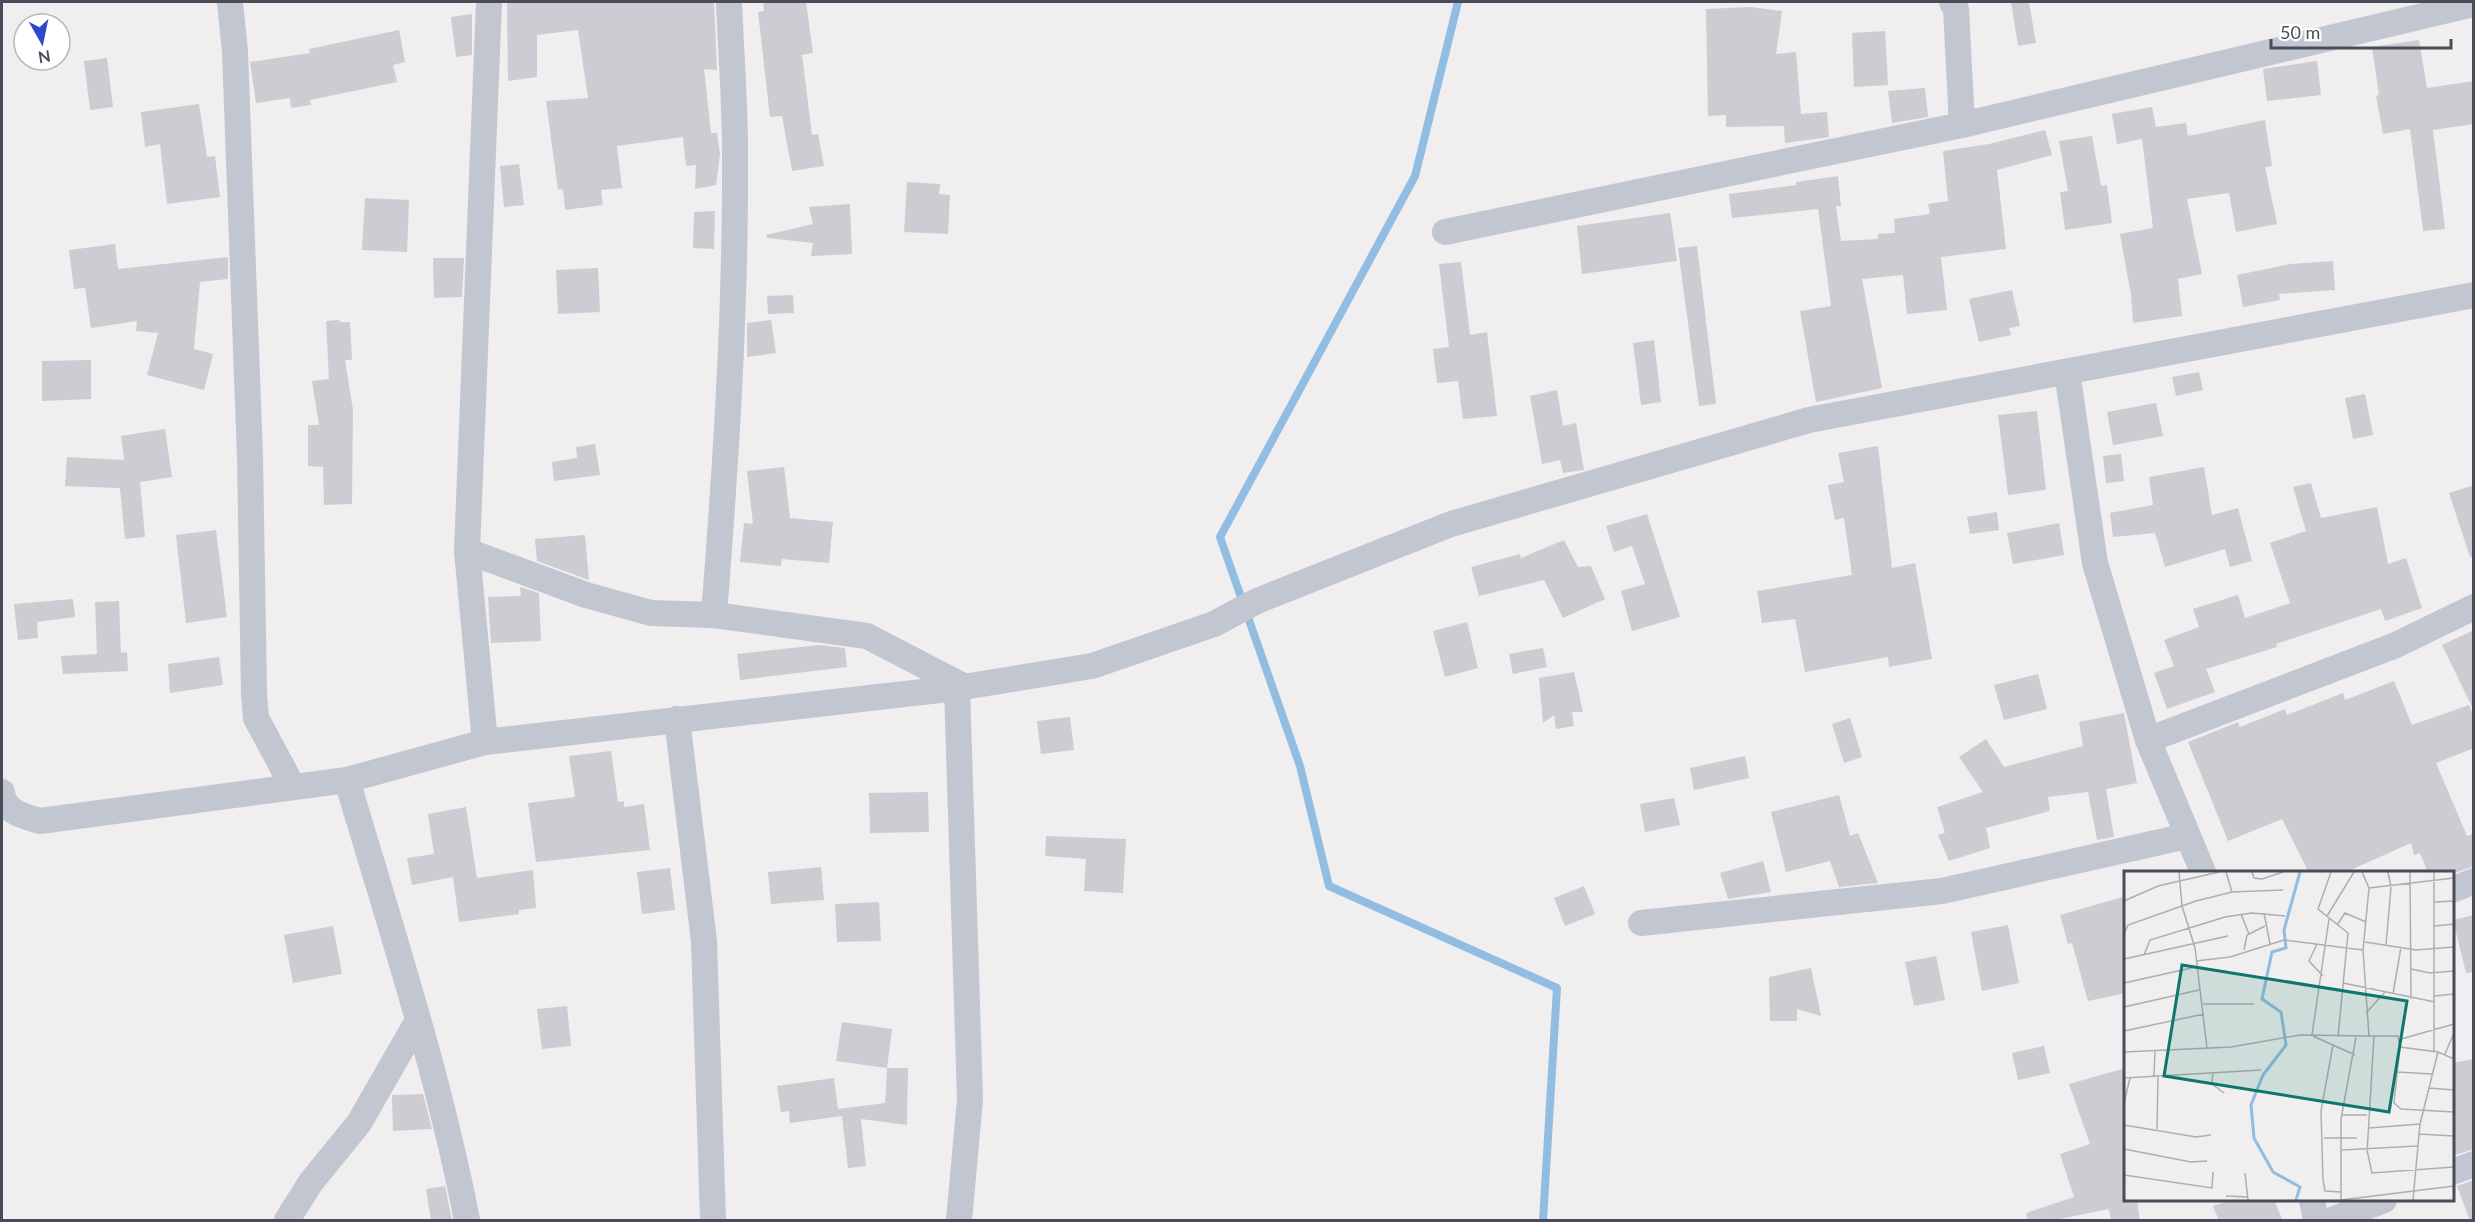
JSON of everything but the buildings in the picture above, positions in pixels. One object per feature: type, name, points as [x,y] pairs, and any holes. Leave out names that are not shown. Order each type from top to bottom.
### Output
[{"type":"street","points":[[230,2],[235,52],[250,457],[256,718],[293,787]]},
{"type":"street","points":[[485,742],[467,551],[489,2]]},
{"type":"street","points":[[714,615],[725,466],[734,232],[735,151],[729,2]]},
{"type":"street","points":[[1953,2],[1956,9],[1962,125]]},
{"type":"street","points":[[1445,232],[1962,125],[2474,4]]},
{"type":"street","points":[[2,795],[15,814],[40,821],[346,780],[485,742],[677,718],[961,688],[1092,666],[1214,624],[1257,601],[1451,524],[1809,420],[2474,295]]},
{"type":"street","points":[[2067,372],[2095,563],[2148,740],[2202,871]]},
{"type":"street","points":[[467,551],[586,595],[651,613],[714,615],[867,636],[961,688]]},
{"type":"street","points":[[2148,740],[2396,645],[2474,607]]},
{"type":"street","points":[[959,1221],[970,1099],[961,688]]},
{"type":"street","points":[[677,718],[704,941],[713,1221]]},
{"type":"street","points":[[346,780],[417,1022],[457,1171],[467,1221]]},
{"type":"street","points":[[1641,923],[1942,891],[2187,836]]},
{"type":"street","points":[[2454,889],[2474,881]]},
{"type":"street","points":[[287,1221],[311,1182],[359,1124],[417,1022]]},
{"type":"street","points":[[2454,1171],[2474,1164]]},
{"type":"street","points":[[2312,1201],[2316,1221]]},
{"type":"street","points":[[2332,1221],[2382,1201]]},
{"type":"waterway","points":[[1458,2],[1415,176],[1220,537],[1300,766],[1329,886],[1557,988],[1543,1220]]}]
